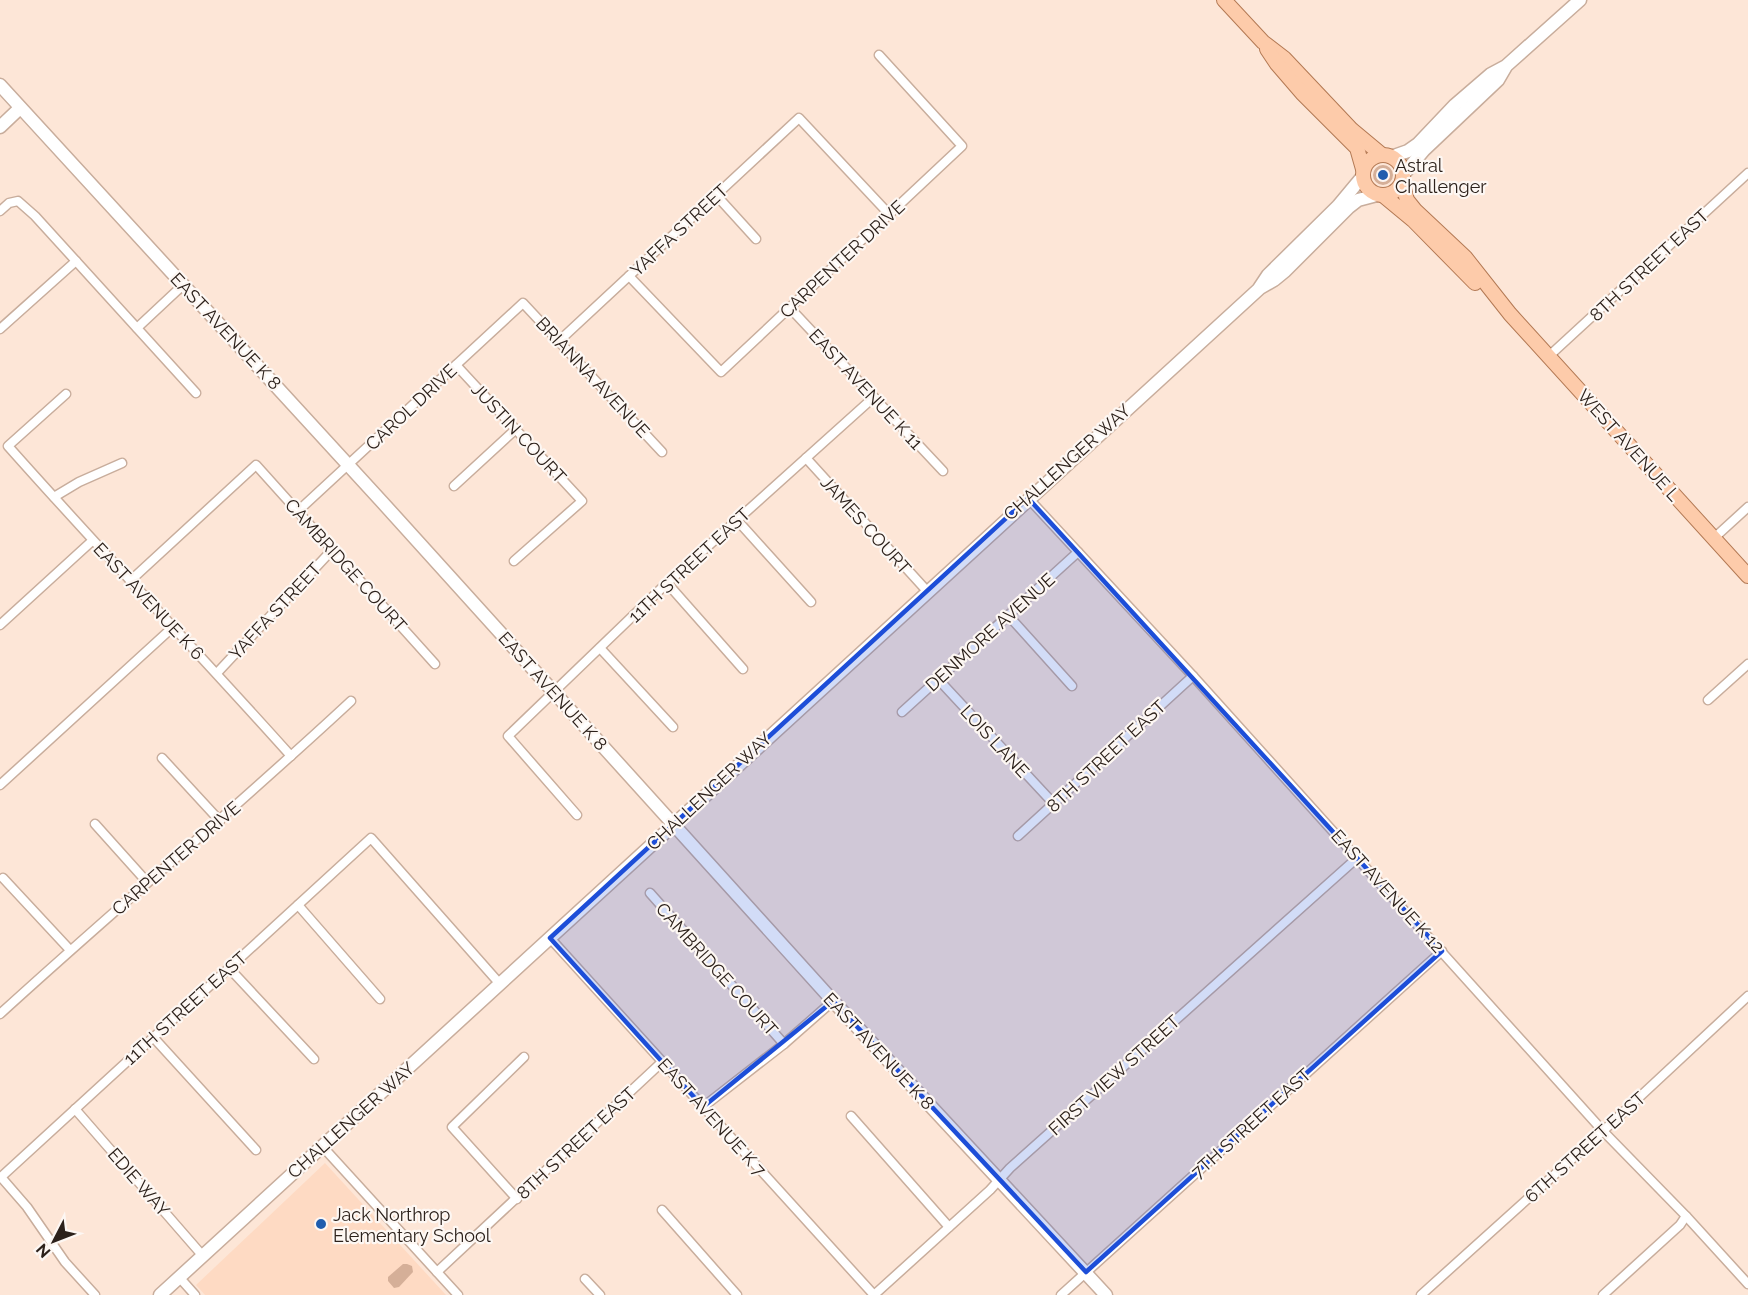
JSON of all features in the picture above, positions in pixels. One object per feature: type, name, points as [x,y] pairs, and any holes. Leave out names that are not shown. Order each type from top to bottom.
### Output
[{"type":"main road","points":[[1224,0],[1263,42],[1284,58],[1352,130],[1400,164],[1403,179]]},
{"type":"main road","points":[[1363,173],[1370,159],[1410,150],[1462,99],[1491,74],[1506,66],[1580,0]]},
{"type":"main road","points":[[1263,42],[1277,64],[1302,93],[1357,148],[1367,188],[1380,195],[1395,192],[1424,150],[1497,80],[1506,66]]},
{"type":"main road","name":"EAST AVENUE K 8","points":[[0,86],[554,691],[832,1001],[1106,1295]]},
{"type":"main road","points":[[0,127],[20,108]]},
{"type":"main road","name":"CHALLENGER WAY","points":[[1260,288],[1268,275],[1338,206],[1363,173]]},
{"type":"main road","name":"WEST AVENUE L","points":[[1403,179],[1409,203],[1465,257],[1510,314],[1748,576]]},
{"type":"main road","name":"CHALLENGER WAY","points":[[160,1295],[1028,498],[1260,288],[1285,271],[1356,201],[1380,195]]},
{"type":"main road","name":"WEST AVENUE L","points":[[1380,195],[1413,220],[1486,295],[1510,314]]},
{"type":"street","name":"CARPENTER DRIVE","points":[[629,276],[721,372],[962,146],[879,55]]},
{"type":"street","name":"YAFFA STREET","points":[[559,341],[799,118],[889,214]]},
{"type":"street","name":"8TH STREET EAST","points":[[1549,356],[1748,173]]},
{"type":"street","points":[[716,195],[756,238]]},
{"type":"street","points":[[0,211],[9,203],[18,201],[35,216],[196,393]]},
{"type":"street","points":[[0,329],[76,261]]},
{"type":"street","points":[[137,328],[183,285]]},
{"type":"street","name":"BRIANNA AVENUE","points":[[523,303],[662,452]]},
{"type":"street","name":"CAROL DRIVE","points":[[298,511],[523,303]]},
{"type":"street","name":"EAST AVENUE K 11","points":[[790,308],[943,471]]},
{"type":"street","name":"JUSTIN COURT","points":[[456,365],[582,501],[514,561]]},
{"type":"street","name":"EAST AVENUE K 6","points":[[66,394],[8,446],[92,541],[217,673],[291,756]]},
{"type":"street","name":"11TH STREET EAST","points":[[577,815],[508,736],[667,583],[874,397]]},
{"type":"street","points":[[454,486],[516,429]]},
{"type":"street","name":"JAMES COURT","points":[[806,458],[927,591]]},
{"type":"street","points":[[54,497],[86,478],[122,463]]},
{"type":"street","name":"CAMBRIDGE COURT","points":[[130,581],[256,465],[435,664]]},
{"type":"street","name":"EAST AVENUE K 12","points":[[1028,498],[1193,676],[1604,1131],[1748,1284]]},
{"type":"street","points":[[1713,538],[1748,507]]},
{"type":"street","points":[[737,520],[812,602]]},
{"type":"street","points":[[0,625],[92,541]]},
{"type":"street","name":"YAFFA STREET","points":[[217,673],[333,549]]},
{"type":"street","name":"DENMORE AVENUE","points":[[902,712],[1078,552]]},
{"type":"street","points":[[667,583],[743,669]]},
{"type":"street","points":[[1008,615],[1072,686]]},
{"type":"street","points":[[0,784],[173,627]]},
{"type":"street","points":[[600,648],[673,727]]},
{"type":"street","points":[[1708,700],[1748,664]]},
{"type":"street","name":"8TH STREET EAST","points":[[1018,836],[1193,676]]},
{"type":"street","name":"LOIS LANE","points":[[937,678],[1054,804]]},
{"type":"street","name":"CARPENTER DRIVE","points":[[0,1014],[147,882],[220,821],[351,701]]},
{"type":"street","points":[[162,758],[220,821]]},
{"type":"street","points":[[95,824],[147,882]]},
{"type":"street","name":"11TH STREET EAST","points":[[1,1177],[371,838],[500,984]]},
{"type":"street","name":"FIRST VIEW STREET","points":[[874,1295],[990,1190],[999,1178],[1357,858]]},
{"type":"street","points":[[3,878],[70,950]]},
{"type":"street","name":"CAMBRIDGE COURT","points":[[650,893],[784,1044]]},
{"type":"street","points":[[298,905],[380,999]]},
{"type":"street","name":"EAST AVENUE K 7","points":[[550,938],[874,1295]]},
{"type":"street","name":"7TH STREET EAST","points":[[1060,1295],[1442,951]]},
{"type":"street","points":[[229,968],[314,1059]]},
{"type":"street","name":"6TH STREET EAST","points":[[1421,1295],[1604,1131],[1748,996]]},
{"type":"street","points":[[703,1107],[784,1044],[832,1001]]},
{"type":"street","points":[[153,1037],[256,1150]]},
{"type":"street","points":[[517,1199],[453,1127],[524,1057]]},
{"type":"street","name":"8TH STREET EAST","points":[[437,1272],[662,1062]]},
{"type":"street","name":"EDIE WAY","points":[[75,1109],[202,1255]]},
{"type":"street","points":[[851,1116],[949,1227]]},
{"type":"street","points":[[322,1146],[458,1295]]},
{"type":"street","points":[[1,1177],[27,1207],[65,1262],[95,1295]]},
{"type":"street","points":[[662,1210],[737,1295]]},
{"type":"street","points":[[1603,1295],[1680,1225],[1686,1216]]},
{"type":"street","points":[[179,1277],[195,1295]]},
{"type":"street","points":[[585,1279],[600,1295]]},
{"type":"highlighted area","points":[[1028,498],[1442,951],[1086,1272],[833,1001],[703,1107],[550,938]]},
{"type":"shaded area","points":[[1383,165],[1390,168],[1393,175],[1390,182],[1383,185],[1376,182],[1373,175],[1376,168]]},
{"type":"shaded area","name":"Jack Northrop Elementary School","points":[[325,1163],[446,1295],[205,1295],[196,1285]]},
{"type":"shaded area","points":[[403,1264],[412,1266],[413,1272],[399,1287],[394,1288],[388,1281],[388,1277]]},
{"type":"place","name":"Astral Challenger","points":[[1383,175]]},
{"type":"place","name":"Jack Northrop Elementary School","points":[[321,1224]]}]
